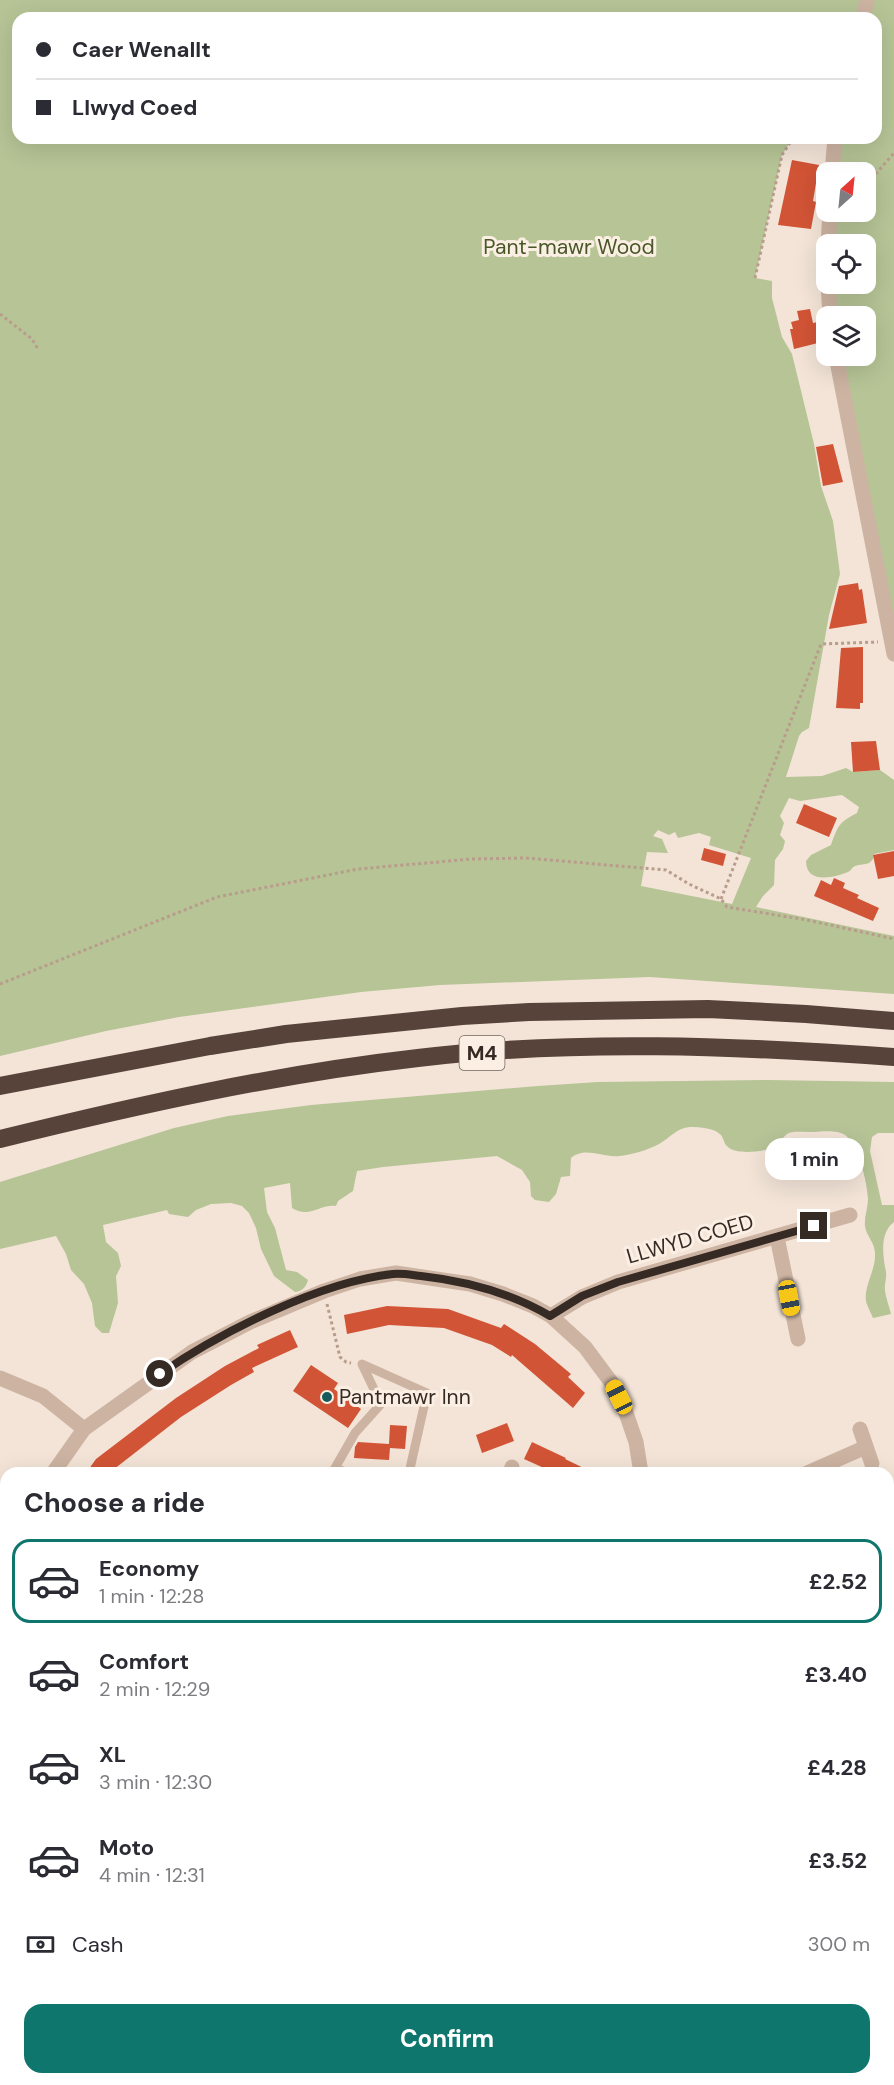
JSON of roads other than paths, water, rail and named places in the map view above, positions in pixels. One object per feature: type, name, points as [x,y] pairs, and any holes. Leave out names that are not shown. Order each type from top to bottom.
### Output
[{"type":"highway","name":"M4","points":[[0,1086],[210,1046],[354,1026],[529,1012],[708,1009],[894,1021]]},
{"type":"highway","name":"M4","points":[[0,1099],[210,1046]]},
{"type":"highway","name":"M4","points":[[0,1139],[218,1089],[315,1072],[454,1055],[523,1049],[617,1047],[729,1048],[894,1057]]},
{"type":"highway","name":"M4","points":[[0,1148],[75,1120]]},
{"type":"street","points":[[833,162],[834,144]]},
{"type":"street","points":[[838,366],[893,648]]},
{"type":"street","name":"LLWYD COED","points":[[550,1316],[582,1296],[618,1282],[850,1215]]},
{"type":"street","name":"LLWYD COED","points":[[777,1236],[798,1339]]},
{"type":"street","points":[[57,1467],[84,1429],[192,1352],[250,1322],[324,1291],[360,1279],[396,1273],[470,1284],[503,1293],[550,1316],[585,1347],[611,1382],[633,1432],[639,1467]]},
{"type":"street","points":[[0,1378],[42,1396],[84,1429]]},
{"type":"street","points":[[860,1429],[872,1464]]},
{"type":"street","points":[[821,1467],[866,1447]]},
{"type":"lane","points":[[336,1467],[355,1433],[381,1404],[362,1364],[427,1393],[410,1467]]},
{"type":"place","name":"Pantmawr Inn","points":[[327,1397]]},
{"type":"park label","name":"Pant-mawr Wood","points":[[569,247]]}]
